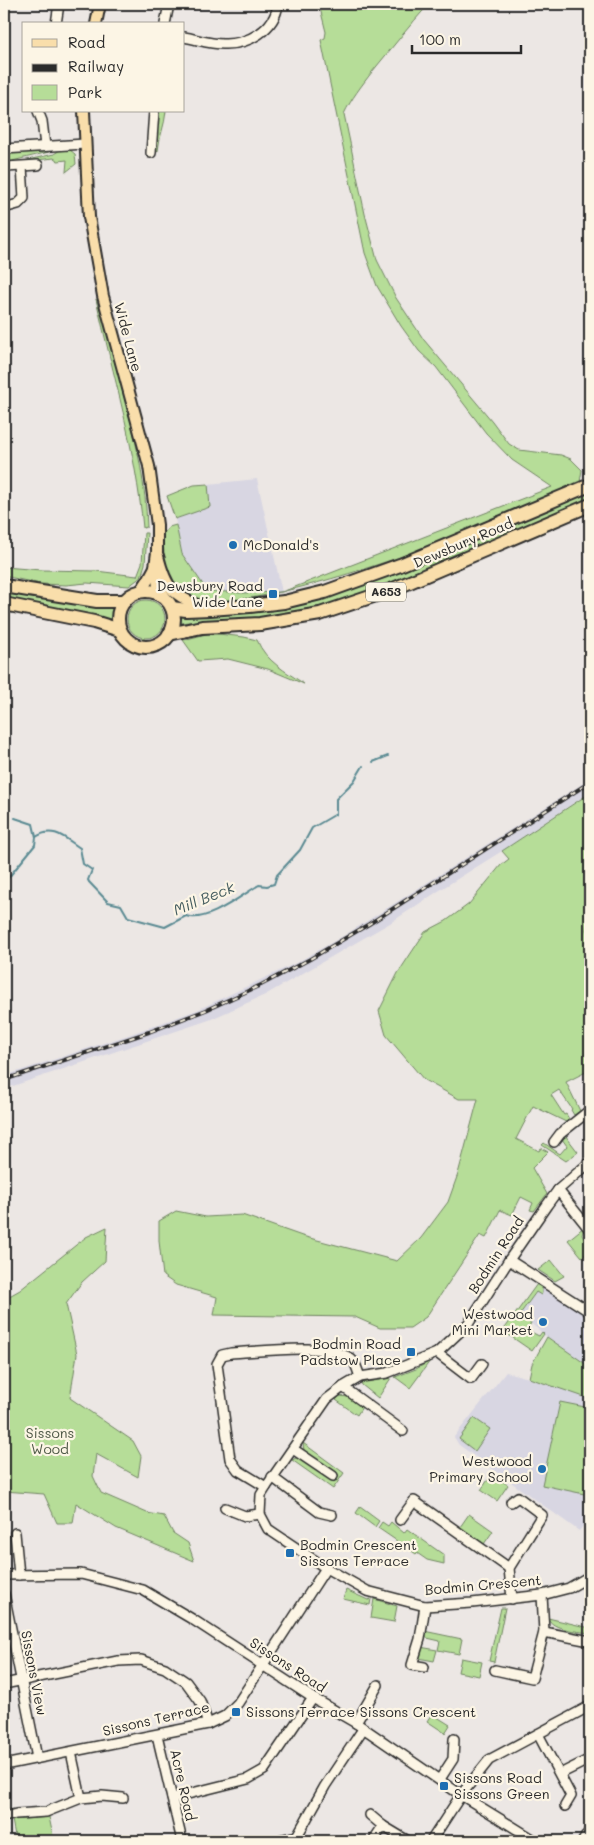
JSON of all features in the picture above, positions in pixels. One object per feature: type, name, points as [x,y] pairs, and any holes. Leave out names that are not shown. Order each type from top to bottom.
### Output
[{"type":"highway","name":"Dewsbury Road","points":[[140,592],[155,592],[170,605],[186,610],[284,602],[325,592],[400,565],[590,485]]},
{"type":"highway","name":"Dewsbury Road","points":[[4,604],[94,622],[120,630],[127,640],[137,646],[155,645],[166,639],[169,634],[202,626],[260,624],[320,614],[391,590],[590,505]]},
{"type":"highway","points":[[4,586],[97,601],[125,601]]},
{"type":"highway","points":[[120,630],[118,614],[125,601],[140,592]]},
{"type":"highway","points":[[169,634],[173,626],[174,617],[170,605]]},
{"type":"main road","points":[[96,22],[100,4]]},
{"type":"main road","name":"Wide Lane","points":[[84,112],[88,217],[103,296],[149,466],[157,525],[155,567],[158,586],[170,605]]},
{"type":"main road","points":[[157,552],[165,580],[174,591],[181,598],[210,609]]},
{"type":"main road","name":"Wide Lane","points":[[140,592],[155,567]]},
{"type":"street","points":[[56,22],[59,4]]},
{"type":"street","points":[[165,22],[169,4]]},
{"type":"street","points":[[185,37],[222,44],[246,40],[266,29],[277,12],[278,4]]},
{"type":"street","points":[[38,112],[42,121],[45,146]]},
{"type":"street","points":[[151,153],[154,112]]},
{"type":"street","points":[[8,149],[85,144]]},
{"type":"street","points":[[6,167],[38,166]]},
{"type":"street","points":[[4,208],[18,204],[24,198],[22,167]]},
{"type":"street","points":[[554,1142],[560,1134],[590,1110]]},
{"type":"street","name":"Bodmin Road","points":[[260,1514],[261,1495],[327,1399],[360,1377],[387,1372],[437,1353],[468,1324],[509,1260],[558,1190],[590,1162]]},
{"type":"street","points":[[558,1190],[587,1217],[590,1230]]},
{"type":"street","points":[[509,1260],[590,1312]]},
{"type":"street","points":[[266,1487],[238,1470],[230,1459],[217,1364],[222,1355],[316,1348],[337,1351],[353,1360],[360,1377]]},
{"type":"street","points":[[437,1353],[471,1379],[482,1364]]},
{"type":"street","points":[[343,1387],[403,1431]]},
{"type":"street","points":[[293,1449],[332,1476]]},
{"type":"street","points":[[272,1477],[319,1512],[332,1515]]},
{"type":"street","points":[[511,1502],[518,1497],[542,1515],[509,1568],[512,1599]]},
{"type":"street","points":[[400,1520],[414,1501],[509,1568]]},
{"type":"street","points":[[225,1508],[244,1516],[260,1514]]},
{"type":"street","name":"Bodmin Crescent","points":[[260,1514],[263,1522],[276,1536],[326,1568],[367,1591],[425,1606],[542,1595],[570,1588],[590,1576]]},
{"type":"street","points":[[16,1533],[20,1575]]},
{"type":"street","name":"Sissons Terrace","points":[[4,1765],[208,1724],[225,1716],[238,1703],[326,1568]]},
{"type":"street","name":"Sissons Road","points":[[4,1575],[81,1574],[143,1590],[360,1726],[462,1795],[536,1841]]},
{"type":"street","name":"Sissons View","points":[[4,1594],[37,1758]]},
{"type":"street","points":[[495,1670],[532,1678],[544,1632],[542,1595]]},
{"type":"street","points":[[424,1667],[408,1664],[420,1639],[425,1606]]},
{"type":"street","points":[[544,1632],[590,1640]]},
{"type":"street","points":[[4,1684],[118,1662],[141,1660],[165,1668],[186,1682],[200,1701],[208,1724]]},
{"type":"street","points":[[274,1841],[298,1839],[324,1786],[360,1726],[378,1684]]},
{"type":"street","points":[[172,1798],[248,1779],[264,1770],[313,1698]]},
{"type":"street","points":[[431,1841],[488,1760],[590,1706]]},
{"type":"street","points":[[538,1734],[571,1796],[564,1806]]},
{"type":"street","name":"Acre Road","points":[[157,1735],[182,1841]]},
{"type":"street","points":[[440,1780],[453,1759],[454,1740]]},
{"type":"street","points":[[71,1752],[81,1798]]},
{"type":"street","points":[[560,1774],[588,1760]]},
{"type":"street","points":[[4,1817],[16,1814],[46,1812],[81,1798],[102,1796],[123,1798]]},
{"type":"street","points":[[370,1815],[383,1826],[408,1841]]},
{"type":"street","points":[[375,1838],[383,1826]]},
{"type":"street","points":[[583,1841],[590,1830]]},
{"type":"shaded area","points":[[257,479],[282,592],[242,593],[206,589],[182,554],[175,519],[209,507],[208,484]]},
{"type":"shaded area","points":[[590,779],[590,792],[502,851],[390,923],[265,995],[209,1020],[4,1089],[4,1076],[197,1010],[296,963],[345,935]]},
{"type":"shaded area","points":[[544,1281],[590,1312],[590,1367],[547,1337],[520,1314]]},
{"type":"shaded area","name":"Westwood Primary School","points":[[506,1372],[590,1399],[590,1511],[589,1518],[579,1531],[459,1445],[454,1437]]},
{"type":"green space","points":[[319,4],[429,4],[372,72],[344,114],[365,214],[377,260],[396,298],[424,340],[509,444],[519,450],[561,455],[571,459],[582,470],[580,482],[421,549],[332,579],[285,591],[552,487],[512,460],[486,433],[436,367],[419,351],[401,326],[377,286],[365,253],[321,40],[325,38],[326,32]]},
{"type":"green space","points":[[158,112],[166,112],[158,151],[155,148]]},
{"type":"green space","points":[[57,150],[4,163],[4,154]]},
{"type":"green space","points":[[60,150],[70,150],[75,154],[76,164],[66,172],[67,160],[58,161],[54,158],[19,162],[54,154]]},
{"type":"green space","points":[[96,299],[114,352],[137,451],[143,481],[146,512],[147,527],[143,528],[130,441]]},
{"type":"green space","points":[[208,484],[210,507],[175,519],[167,496],[194,485]]},
{"type":"green space","points":[[590,492],[590,502],[375,593],[311,611],[270,618],[206,620],[180,623],[179,616],[270,609],[326,597],[383,578]]},
{"type":"green space","points":[[176,525],[182,554],[206,589],[242,593],[279,592],[230,601],[204,602],[187,597],[179,591],[170,577],[165,561],[163,534],[169,527]]},
{"type":"green space","points":[[144,533],[147,533],[145,564],[141,577],[129,586],[87,583],[66,585],[41,584],[4,576],[4,567],[96,571],[137,576],[142,563]]},
{"type":"green space","points":[[4,590],[99,608],[113,607],[111,622],[4,600]]},
{"type":"green space","points":[[146,600],[153,601],[159,606],[164,612],[164,626],[159,632],[153,637],[146,638],[139,637],[133,632],[128,626],[127,619],[128,612],[133,606],[139,601]]},
{"type":"green space","points":[[210,633],[257,640],[271,660],[304,684],[268,669],[228,659],[198,661],[183,640]]},
{"type":"green space","points":[[590,793],[590,908],[586,930],[590,938],[590,1070],[566,1082],[580,1111],[574,1115],[559,1090],[551,1095],[564,1115],[566,1114],[569,1119],[566,1122],[533,1106],[516,1139],[539,1151],[541,1148],[548,1152],[532,1168],[547,1194],[534,1211],[530,1210],[533,1203],[521,1197],[512,1215],[500,1210],[486,1238],[480,1235],[426,1317],[410,1328],[380,1328],[355,1317],[214,1315],[217,1297],[176,1285],[163,1276],[159,1221],[176,1211],[206,1217],[242,1215],[302,1236],[397,1261],[421,1238],[448,1202],[458,1174],[478,1099],[459,1099],[424,1080],[386,1035],[379,1011],[398,973],[425,932],[446,921],[469,904],[501,865],[509,859],[502,851]]},
{"type":"green space","points":[[565,1135],[578,1152],[566,1161],[542,1145],[544,1143],[560,1154],[567,1146],[562,1139]]},
{"type":"green space","name":"Sissons Wood","points":[[107,1227],[105,1261],[82,1282],[66,1304],[77,1354],[70,1398],[133,1441],[141,1456],[138,1477],[96,1454],[93,1476],[101,1493],[147,1513],[164,1516],[173,1533],[188,1543],[194,1561],[116,1528],[76,1503],[73,1523],[57,1523],[44,1494],[4,1491],[4,1299],[20,1290],[86,1237]]},
{"type":"green space","points":[[584,1227],[582,1235],[587,1244],[590,1242],[590,1251],[582,1257],[568,1240]]},
{"type":"green space","points":[[551,1260],[564,1276],[555,1281],[538,1270]]},
{"type":"green space","points":[[537,1284],[542,1287],[541,1295],[536,1292],[520,1314],[531,1323],[527,1330],[539,1336],[542,1332],[544,1334],[532,1351],[503,1331]]},
{"type":"green space","points":[[547,1337],[590,1367],[590,1399],[529,1378],[532,1364]]},
{"type":"green space","points":[[430,1361],[410,1388],[395,1377],[416,1369]]},
{"type":"green space","points":[[391,1378],[378,1398],[361,1383]]},
{"type":"green space","points":[[340,1396],[348,1397],[362,1407],[357,1415],[336,1400]]},
{"type":"green space","points":[[560,1402],[590,1408],[589,1495],[542,1485]]},
{"type":"green space","points":[[474,1418],[490,1429],[475,1451],[459,1439]]},
{"type":"green space","points":[[303,1443],[344,1473],[333,1489],[292,1460],[298,1457],[334,1482],[339,1476],[304,1451]]},
{"type":"green space","points":[[492,1474],[508,1485],[497,1501],[481,1490]]},
{"type":"green space","points":[[360,1507],[379,1521],[375,1527],[356,1513]]},
{"type":"green space","points":[[469,1514],[493,1531],[484,1544],[460,1527]]},
{"type":"green space","points":[[382,1522],[388,1526],[391,1522],[404,1533],[407,1529],[444,1555],[444,1564],[427,1560],[416,1554],[378,1528]]},
{"type":"green space","points":[[346,1590],[368,1600],[371,1599],[370,1605],[343,1599]]},
{"type":"green space","points":[[374,1599],[397,1606],[394,1622],[371,1618]]},
{"type":"green space","points":[[501,1608],[505,1608],[494,1662],[489,1661]]},
{"type":"green space","points":[[548,1618],[590,1628],[589,1633],[560,1627],[550,1622]]},
{"type":"green space","points":[[424,1631],[462,1639],[459,1654],[438,1650],[440,1641],[423,1637]]},
{"type":"green space","points":[[420,1647],[437,1650],[434,1661],[418,1658]]},
{"type":"green space","points":[[461,1658],[482,1662],[479,1676],[458,1672]]},
{"type":"green space","points":[[431,1715],[450,1725],[445,1733],[427,1721]]},
{"type":"green space","points":[[49,1817],[53,1836],[64,1841],[16,1841],[12,1820]]},
{"type":"waterway","name":"Mill Beck","points":[[373,762],[388,756]]},
{"type":"waterway","name":"Mill Beck","points":[[4,883],[35,845],[36,837],[48,832],[64,837],[80,848],[83,864],[92,870],[89,882],[108,902],[121,905],[128,917],[165,927],[186,916],[203,916],[224,907],[259,885],[267,886],[274,884],[277,875],[300,850],[312,828],[336,814],[336,799],[354,781],[363,766]]},
{"type":"waterway","points":[[15,818],[33,824],[36,837]]},
{"type":"waterway","name":"Mill Beck","points":[[4,874],[6,881]]},
{"type":"railway","points":[[4,1080],[149,1032],[206,1010],[261,985],[369,924],[590,782]]},
{"type":"place","name":"McDonald's","points":[[233,545]]},
{"type":"place","name":"Dewsbury Road Wide Lane","points":[[273,594]]},
{"type":"place","name":"Westwood Mini Market","points":[[543,1322]]},
{"type":"place","name":"Bodmin Road Padstow Place","points":[[411,1352]]},
{"type":"place","name":"Westwood Primary School","points":[[542,1469]]},
{"type":"place","name":"Bodmin Crescent Sissons Terrace","points":[[290,1553]]},
{"type":"place","name":"Sissons Terrace Sissons Crescent","points":[[236,1712]]},
{"type":"place","name":"Sissons Road Sissons Green","points":[[444,1786]]}]
